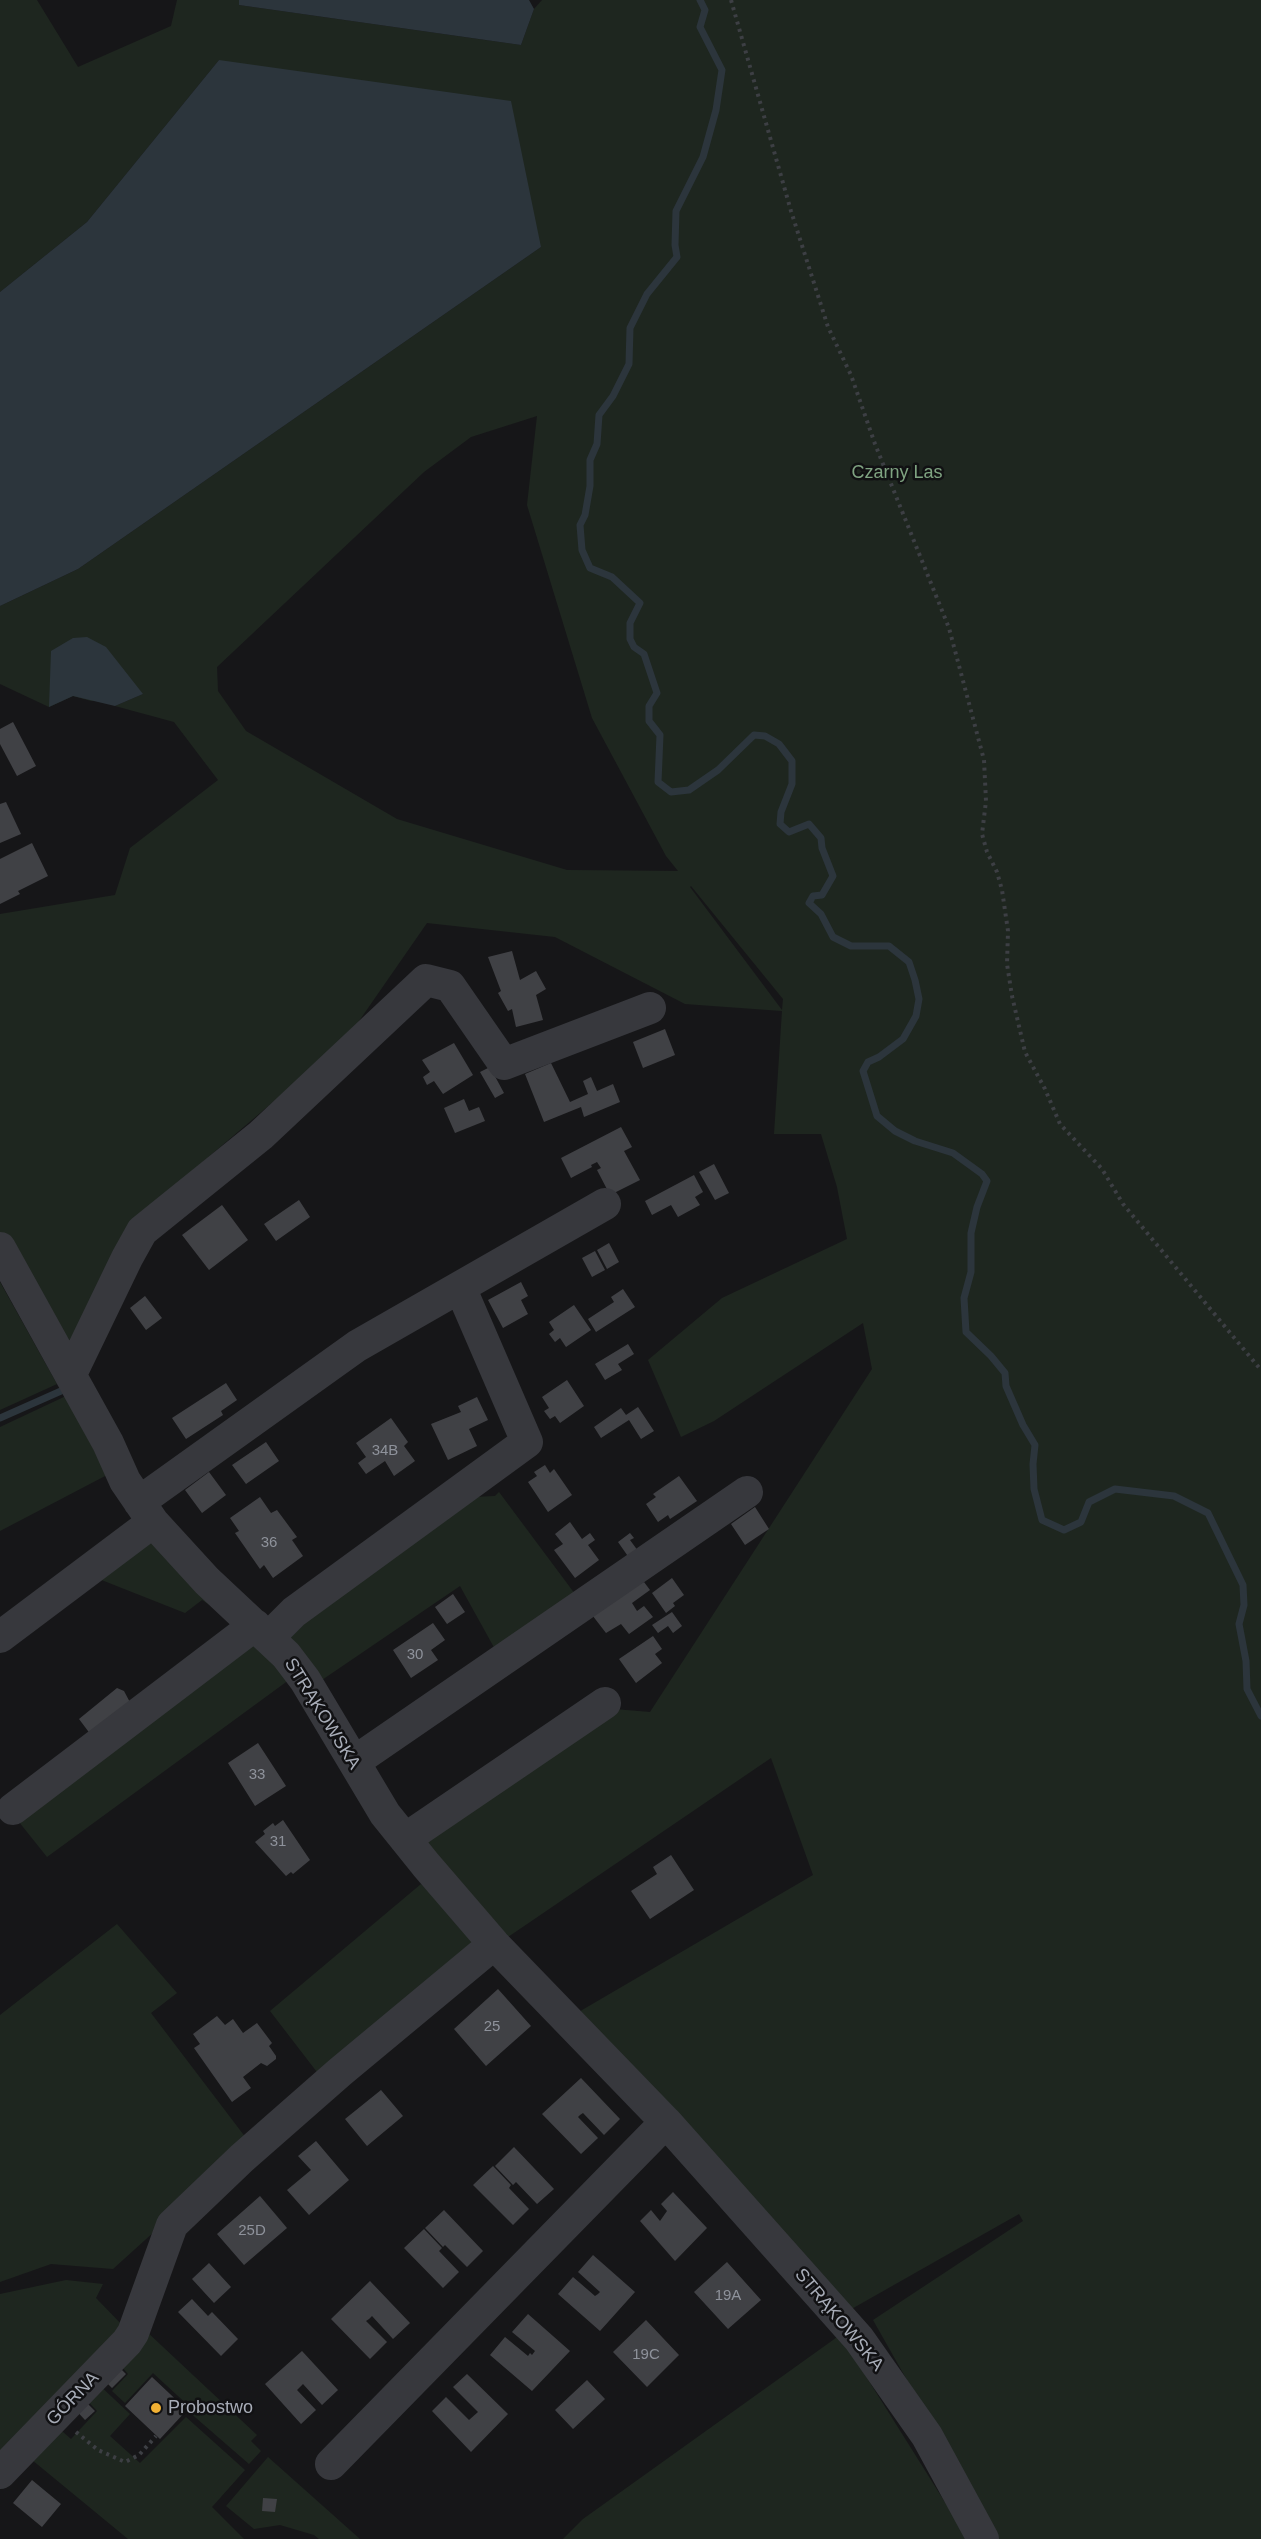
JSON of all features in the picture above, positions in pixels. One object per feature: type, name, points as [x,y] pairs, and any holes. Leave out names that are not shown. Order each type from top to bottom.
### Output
[{"type":"street","points":[[71,1374],[142,1231],[261,1135],[426,980],[450,986],[504,1064],[650,1008]]},
{"type":"street","points":[[0,1637],[146,1512],[357,1346],[605,1204]]},
{"type":"street","name":"STRĄKOWSKA","points":[[0,1248],[71,1374],[108,1443],[125,1481],[146,1512],[207,1581],[262,1631],[305,1680],[385,1814],[495,1944],[666,2122],[858,2339],[927,2436],[983,2539]]},
{"type":"street","points":[[14,1809],[262,1631],[294,1612],[527,1442],[460,1287]]},
{"type":"street","points":[[354,1762],[747,1492]]},
{"type":"street","points":[[405,1839],[604,1703]]},
{"type":"street","name":"GÓRNA","points":[[0,2473],[127,2342],[138,2319],[172,2225],[242,2158],[340,2072],[495,1944]]},
{"type":"street","points":[[331,2464],[666,2122]]},
{"type":"path","points":[[731,0],[790,211],[828,327],[851,375],[875,444],[949,628],[984,760],[986,801],[982,834],[1002,890],[1008,931],[1008,964],[1012,996],[1025,1052],[1045,1089],[1060,1124],[1102,1168],[1123,1204],[1261,1371]]},
{"type":"path","points":[[75,2432],[98,2450],[125,2462],[139,2455],[156,2436]]},
{"type":"green space","name":"Czarny Las","points":[[0,0],[37,0],[78,67],[171,26],[177,0],[239,0],[239,5],[521,45],[534,9],[542,0],[1261,0],[1261,2539],[997,2539],[873,2320],[1023,2221],[1019,2214],[848,2311],[577,2013],[813,1875],[771,1758],[508,1937],[421,1845],[614,1709],[650,1712],[872,1369],[863,1323],[714,1421],[681,1437],[648,1360],[722,1298],[847,1239],[837,1187],[821,1134],[774,1134],[782,1011],[685,1004],[555,937],[427,923],[359,1021],[354,1033],[165,1194],[71,1341],[63,1334],[0,1234],[0,914],[115,895],[130,848],[218,780],[174,722],[115,706],[143,694],[91,701],[73,696],[49,707],[0,684],[0,606],[78,569],[541,247],[219,60],[87,222],[0,292]],"holes":[[[537,416],[527,505],[592,718],[666,856],[678,871],[567,870],[397,819],[246,731],[218,691],[217,667],[424,472],[471,437]],[[690,887],[783,999],[782,1010]]]},
{"type":"green space","points":[[0,1282],[57,1384],[0,1410]]},
{"type":"green space","points":[[66,1396],[107,1475],[0,1531],[0,1427]]},
{"type":"green space","points":[[499,1492],[575,1594],[496,1651],[460,1586],[319,1682],[289,1644],[289,1630],[474,1497],[495,1496]]},
{"type":"green space","points":[[143,1535],[240,1625],[202,1600],[185,1613],[99,1579]]},
{"type":"green space","points":[[252,1639],[293,1677],[47,1857],[15,1817]]},
{"type":"green space","points":[[421,1884],[474,1932],[473,1948],[320,2076],[270,2011]]},
{"type":"green space","points":[[117,1924],[177,1993],[151,2013],[246,2138],[166,2221],[113,2269],[51,2264],[0,2282],[0,2015]]},
{"type":"green space","points":[[66,2280],[103,2284],[96,2298],[126,2329],[0,2466],[0,2294]]},
{"type":"green space","points":[[146,2331],[257,2435],[251,2441],[261,2451],[249,2464],[188,2411],[191,2408],[153,2373],[125,2403],[112,2391],[128,2374],[117,2361]]},
{"type":"green space","points":[[840,2335],[968,2539],[563,2539],[583,2519]]},
{"type":"green space","points":[[96,2382],[130,2414],[110,2436],[140,2463],[186,2417],[245,2470],[212,2507],[244,2539],[128,2539],[26,2455],[55,2425],[71,2439],[97,2411],[83,2396]]},
{"type":"green space","points":[[268,2457],[360,2539],[319,2539],[314,2535],[280,2525],[254,2529],[226,2506]]},
{"type":"shaded area","points":[[239,0],[529,0],[534,9],[521,45],[239,5]]},
{"type":"shaded area","points":[[219,60],[511,101],[541,247],[78,569],[0,606],[0,292],[87,222]]},
{"type":"shaded area","points":[[87,637],[106,647],[143,694],[115,706],[73,696],[49,707],[51,651],[73,638]]},
{"type":"building","points":[[13,722],[36,766],[17,776],[0,744],[0,729]]},
{"type":"building","points":[[6,802],[21,834],[0,843],[0,804]]},
{"type":"building","points":[[32,843],[48,876],[18,891],[20,894],[0,904],[0,859]]},
{"type":"building","points":[[512,951],[520,980],[536,971],[546,989],[536,995],[543,1020],[516,1027],[512,1009],[508,1011],[498,993],[501,991],[488,957]]},
{"type":"building","points":[[665,1029],[675,1055],[643,1068],[633,1042]]},
{"type":"building","points":[[454,1043],[473,1075],[443,1094],[434,1081],[427,1085],[423,1077],[430,1072],[422,1060]]},
{"type":"building","points":[[551,1063],[570,1102],[588,1094],[583,1081],[591,1077],[597,1091],[613,1084],[620,1102],[584,1117],[581,1107],[544,1122],[525,1074]]},
{"type":"building","points":[[490,1067],[504,1093],[495,1098],[480,1072]]},
{"type":"building","points":[[464,1099],[469,1111],[479,1107],[485,1121],[455,1133],[444,1108]]},
{"type":"building","points":[[621,1127],[632,1147],[624,1151],[640,1180],[610,1195],[597,1170],[601,1168],[597,1162],[571,1178],[561,1158]]},
{"type":"building","points":[[714,1164],[729,1193],[715,1200],[699,1172]]},
{"type":"building","points":[[694,1175],[703,1192],[695,1197],[700,1205],[678,1217],[671,1205],[652,1215],[645,1201]]},
{"type":"building","points":[[299,1200],[310,1217],[276,1241],[264,1224]]},
{"type":"building","points":[[222,1205],[248,1240],[209,1270],[182,1235]]},
{"type":"building","points":[[609,1243],[619,1262],[607,1269],[597,1250]]},
{"type":"building","points":[[595,1251],[605,1270],[592,1277],[582,1258]]},
{"type":"building","points":[[521,1282],[528,1296],[521,1300],[528,1314],[503,1328],[488,1300]]},
{"type":"building","points":[[623,1289],[635,1307],[596,1332],[588,1319],[614,1302],[611,1297]]},
{"type":"building","points":[[145,1296],[162,1318],[146,1330],[130,1308]]},
{"type":"building","points":[[574,1305],[591,1330],[566,1347],[560,1338],[555,1342],[549,1334],[554,1330],[549,1322]]},
{"type":"building","points":[[628,1344],[634,1354],[618,1364],[622,1370],[605,1380],[595,1364]]},
{"type":"building","points":[[567,1380],[584,1406],[560,1423],[555,1416],[550,1419],[544,1411],[549,1408],[542,1397]]},
{"type":"building","points":[[226,1383],[237,1400],[221,1411],[223,1415],[186,1439],[172,1418]]},
{"type":"building","points":[[477,1397],[488,1420],[469,1429],[477,1446],[448,1460],[431,1424],[461,1412],[458,1406]]},
{"type":"building","points":[[638,1407],[654,1431],[641,1439],[629,1420],[601,1438],[594,1427],[621,1408],[626,1415]]},
{"type":"building","points":[[391,1418],[408,1442],[404,1446],[415,1461],[394,1476],[385,1461],[366,1474],[358,1463],[366,1457],[356,1443]]},
{"type":"building","points":[[266,1442],[279,1461],[246,1484],[232,1465]]},
{"type":"building","points":[[545,1465],[550,1473],[554,1469],[572,1495],[548,1512],[528,1482],[537,1476],[534,1472]]},
{"type":"building","points":[[209,1472],[226,1495],[202,1513],[185,1490]]},
{"type":"building","points":[[679,1476],[697,1501],[670,1519],[668,1515],[658,1522],[646,1504],[656,1497],[653,1494]]},
{"type":"building","points":[[260,1497],[271,1513],[277,1510],[297,1537],[292,1540],[303,1556],[273,1578],[264,1565],[260,1569],[235,1533],[239,1531],[230,1518]]},
{"type":"building","points":[[755,1507],[769,1529],[745,1545],[731,1524]]},
{"type":"building","points":[[570,1522],[582,1539],[590,1533],[595,1540],[588,1545],[599,1560],[575,1578],[554,1550],[563,1544],[555,1534]]},
{"type":"building","points":[[630,1533],[634,1538],[630,1540],[641,1555],[632,1562],[618,1542]]},
{"type":"building","points":[[672,1578],[684,1595],[673,1603],[675,1606],[666,1613],[652,1593]]},
{"type":"building","points":[[644,1582],[650,1590],[632,1603],[637,1611],[644,1606],[653,1617],[629,1634],[621,1624],[606,1633],[589,1611]]},
{"type":"building","points":[[453,1594],[465,1612],[447,1624],[435,1607]]},
{"type":"building","points":[[672,1612],[682,1626],[673,1633],[668,1626],[658,1633],[652,1625]]},
{"type":"building","points":[[433,1623],[445,1640],[431,1650],[438,1660],[411,1678],[393,1650]]},
{"type":"building","points":[[653,1636],[662,1649],[655,1654],[662,1663],[636,1683],[619,1659]]},
{"type":"building","points":[[117,1688],[124,1691],[133,1708],[94,1739],[79,1719]]},
{"type":"building","points":[[258,1743],[286,1786],[255,1806],[228,1763]]},
{"type":"building","points":[[283,1820],[310,1860],[293,1874],[291,1872],[286,1876],[255,1842],[273,1823],[275,1826]]},
{"type":"building","points":[[671,1855],[694,1890],[650,1919],[631,1891],[657,1874],[653,1867]]},
{"type":"building","points":[[498,1989],[531,2026],[486,2066],[454,2029]]},
{"type":"building","points":[[217,2016],[225,2025],[233,2019],[243,2033],[257,2023],[272,2043],[269,2046],[276,2056],[276,2059],[267,2066],[261,2063],[243,2077],[251,2088],[232,2102],[194,2048],[200,2044],[193,2034]]},
{"type":"building","points":[[581,2078],[620,2119],[604,2135],[583,2113],[580,2115],[578,2117],[598,2138],[581,2154],[542,2114]]},
{"type":"building","points":[[381,2090],[403,2116],[367,2146],[345,2119]]},
{"type":"building","points":[[316,2141],[349,2180],[309,2215],[287,2190],[311,2170],[298,2156]]},
{"type":"building","points":[[514,2147],[554,2189],[537,2204],[516,2182],[513,2185],[495,2166]]},
{"type":"building","points":[[493,2166],[511,2185],[509,2188],[529,2209],[513,2225],[473,2185]]},
{"type":"building","points":[[673,2192],[707,2228],[675,2261],[640,2221],[651,2210],[660,2221],[667,2211],[661,2204]]},
{"type":"building","points":[[260,2196],[287,2228],[244,2265],[217,2234]]},
{"type":"building","points":[[444,2210],[483,2251],[467,2267],[425,2228]]},
{"type":"building","points":[[424,2229],[442,2248],[439,2251],[459,2272],[443,2288],[404,2248]]},
{"type":"building","points":[[593,2255],[635,2292],[600,2331],[558,2294],[573,2277],[595,2296],[600,2292],[578,2272]]},
{"type":"building","points":[[727,2262],[761,2300],[728,2329],[694,2292]]},
{"type":"building","points":[[209,2263],[231,2287],[214,2303],[192,2279]]},
{"type":"building","points":[[370,2281],[410,2323],[393,2339],[372,2316],[366,2321],[387,2342],[370,2359],[331,2319]]},
{"type":"building","points":[[192,2299],[208,2316],[212,2312],[238,2339],[221,2356],[178,2312]]},
{"type":"building","points":[[528,2314],[570,2351],[532,2391],[490,2355],[505,2337],[528,2356],[530,2353],[532,2355],[535,2351],[512,2332]]},
{"type":"building","points":[[646,2320],[679,2355],[647,2387],[613,2352]]},
{"type":"building","points":[[302,2351],[338,2390],[322,2405],[303,2384],[297,2390],[316,2410],[301,2424],[265,2384]]},
{"type":"building","points":[[115,2363],[126,2374],[112,2388],[101,2377]]},
{"type":"building","points":[[467,2374],[508,2414],[471,2452],[432,2411],[446,2397],[469,2420],[478,2412],[453,2387]]},
{"type":"building","name":"Probostwo","points":[[152,2377],[187,2410],[160,2439],[125,2406]]},
{"type":"building","points":[[587,2380],[605,2399],[573,2429],[555,2410]]},
{"type":"building","points":[[82,2398],[95,2411],[85,2420],[72,2406]]},
{"type":"building","points":[[32,2480],[61,2504],[42,2527],[13,2503]]},
{"type":"building","points":[[263,2498],[277,2499],[275,2512],[262,2511]]},
{"type":"waterway","points":[[700,0],[705,10],[700,27],[722,70],[716,110],[703,157],[676,211],[677,257],[647,294],[630,328],[629,364],[613,396],[599,415],[597,444],[590,460],[590,486],[585,515],[580,525],[582,550],[590,568],[612,577],[640,603],[630,623],[630,639],[634,647],[644,654],[657,693],[649,706],[649,721],[660,735],[658,782],[671,792],[689,790],[718,770],[754,735],[765,736],[779,744],[792,761],[792,784],[781,812],[780,824],[789,832],[809,824],[821,838],[822,848],[833,876],[822,895],[813,896],[809,903],[821,914],[833,937],[851,946],[889,946],[909,962],[919,999],[916,1016],[903,1039],[879,1057],[868,1062],[863,1071],[877,1116],[895,1131],[915,1141],[953,1153],[982,1174],[987,1181],[977,1207],[971,1233],[971,1272],[964,1298],[966,1332],[1005,1373],[1006,1386],[1023,1425],[1035,1445],[1034,1489],[1042,1520],[1064,1530],[1081,1522],[1089,1502],[1115,1489],[1174,1496],[1208,1513],[1243,1585],[1244,1605],[1239,1624],[1246,1661],[1247,1689],[1261,1716]]},
{"type":"waterway","points":[[0,1418],[61,1391]]},
{"type":"place","name":"Probostwo","points":[[156,2408]]}]
